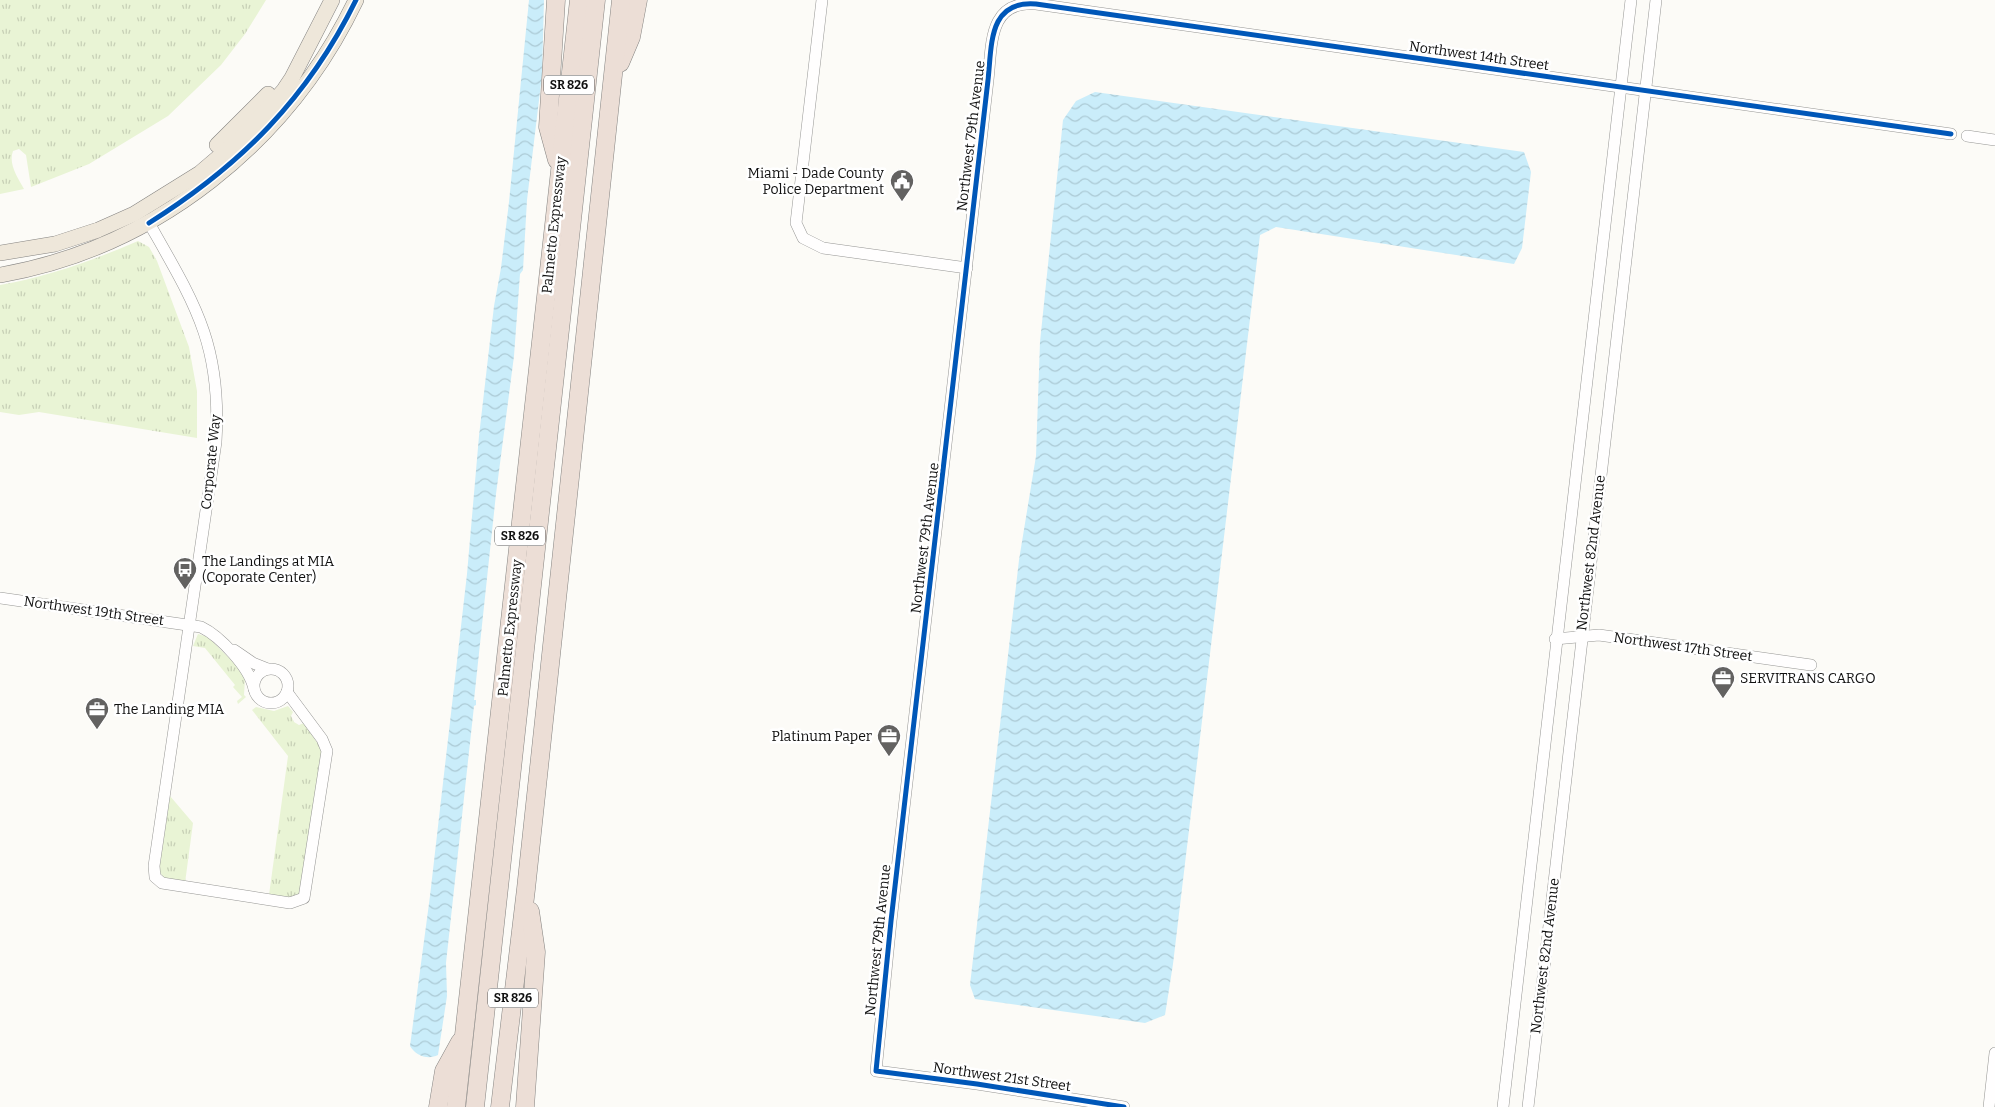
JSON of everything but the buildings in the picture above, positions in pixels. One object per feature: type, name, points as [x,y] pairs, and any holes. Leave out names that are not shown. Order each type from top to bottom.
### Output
[{"type":"highway","points":[[556,0],[548,128],[560,170]]},
{"type":"highway","name":"Palmetto Expressway","points":[[456,1107],[579,0]]},
{"type":"highway","points":[[476,1107],[596,0]]},
{"type":"highway","points":[[486,1107],[605,0]]},
{"type":"highway","name":"SR 826","points":[[500,1107],[526,889],[621,0]]},
{"type":"highway","points":[[613,79],[631,37],[638,0]]},
{"type":"highway","points":[[525,1107],[536,952],[526,889]]},
{"type":"highway","points":[[438,1107],[444,1071],[464,1033]]},
{"type":"main road","points":[[0,252],[55,244],[145,216],[240,138],[271,106],[292,78],[332,0]]},
{"type":"main road","points":[[0,275],[46,264],[88,250],[145,216],[203,187],[242,156],[270,127],[318,67],[356,0]]},
{"type":"main road","points":[[23,248],[84,226],[121,210],[187,169],[241,123],[308,45]]},
{"type":"street","points":[[822,0],[796,223],[803,238],[824,248],[967,268]]},
{"type":"street","name":"Northwest 82nd Avenue","points":[[1503,1107],[1555,639],[1631,0]]},
{"type":"street","name":"Northwest 82nd Avenue","points":[[1528,1107],[1656,0]]},
{"type":"street","name":"Northwest 14th Street","points":[[1005,10],[1021,4],[1036,4],[1952,134]]},
{"type":"street","name":"Northwest 79th Avenue","points":[[876,1071],[892,912],[994,37],[999,18],[1005,10]]},
{"type":"street","points":[[1967,136],[1995,140]]},
{"type":"street","name":"Corporate Way","points":[[145,216],[176,269],[201,320],[210,346],[216,378],[216,442],[154,866],[155,877],[162,883],[290,903],[304,898],[327,751],[322,739],[287,692]]},
{"type":"street","name":"Northwest 19th Street","points":[[0,598],[189,625],[209,631],[253,663],[268,669]]},
{"type":"street","name":"Northwest 17th Street","points":[[1555,639],[1599,635],[1811,665]]},
{"type":"street","points":[[222,642],[250,676],[254,689],[257,696],[267,702],[279,700],[287,692],[288,685],[284,674],[268,669],[257,676],[254,689]]},
{"type":"street","points":[[1989,1107],[1995,1053]]},
{"type":"street","name":"Northwest 21st Street","points":[[876,1071],[1124,1107]]},
{"type":"green space","points":[[0,0],[266,0],[245,34],[221,65],[168,116],[89,164],[31,187],[26,155],[19,149],[13,151],[13,166],[24,189],[0,194]]},
{"type":"green space","points":[[138,241],[149,247],[157,261],[189,347],[197,391],[197,438],[39,412],[19,415],[0,412],[0,285],[18,282],[70,267]]},
{"type":"green space","points":[[198,634],[208,637],[243,672],[245,679],[244,695],[246,697],[238,704],[237,701],[242,697],[233,687],[235,685],[205,648],[193,646]]},
{"type":"green space","points":[[288,706],[293,712],[291,716],[294,722],[299,725],[304,723],[322,750],[299,895],[290,897],[269,895],[288,756],[252,710],[256,707],[274,711]]},
{"type":"green space","points":[[170,796],[193,823],[185,883],[166,879],[159,869]]},
{"type":"water","points":[[529,0],[544,0],[542,75],[527,200],[523,270],[520,274],[514,356],[496,494],[474,700],[476,700],[476,705],[474,706],[446,963],[447,996],[438,1055],[426,1057],[419,1055],[410,1046],[430,896],[467,574],[479,436],[494,306],[501,268],[509,202]]},
{"type":"water","points":[[1095,92],[1524,152],[1531,172],[1522,248],[1514,264],[1276,227],[1260,235],[1173,964],[1165,1015],[1145,1023],[975,999],[970,985],[1019,560],[1036,456],[1040,342],[1063,120],[1076,101]]},
{"type":"cycle path","points":[[149,223],[213,177],[242,153],[269,126],[294,98],[316,68],[356,0]]},
{"type":"cycle path","points":[[1124,1107],[977,1084],[876,1071],[891,921],[990,53],[992,40],[1001,17],[1009,9],[1020,5],[1036,4],[1951,134]]},
{"type":"place","name":"Miami - Dade County Police Department","points":[[902,202]]},
{"type":"place","name":"The Landings at MIA (Coporate Center)","points":[[185,590]]},
{"type":"place","name":"SERVITRANS CARGO","points":[[1723,699]]},
{"type":"place","name":"The Landing MIA","points":[[97,730]]},
{"type":"place","name":"Platinum Paper","points":[[889,757]]}]
